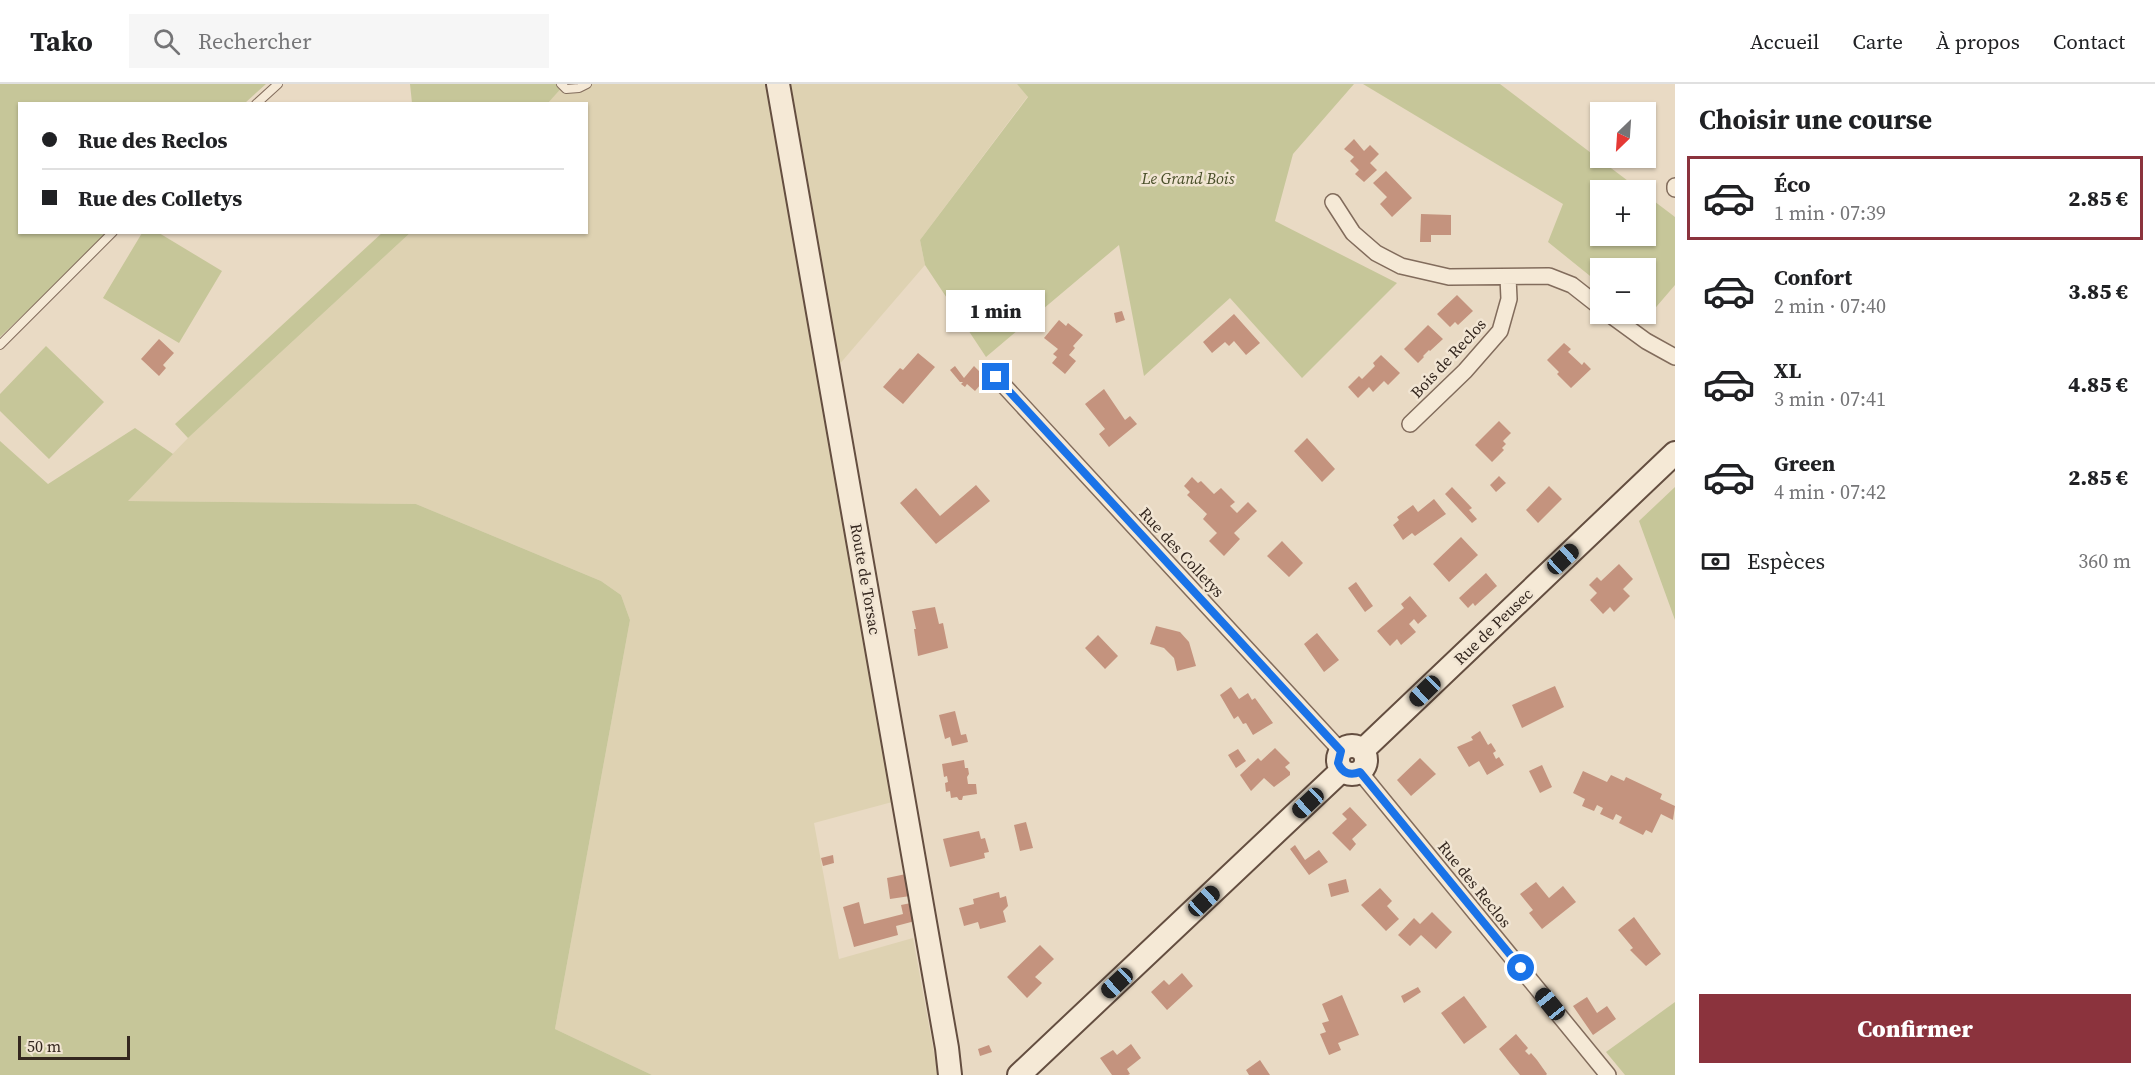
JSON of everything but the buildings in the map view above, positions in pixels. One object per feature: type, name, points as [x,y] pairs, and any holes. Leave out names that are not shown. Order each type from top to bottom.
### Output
[{"type":"street","name":"Route de Torsac","points":[[778,84],[907,812],[950,1075]]},
{"type":"street","points":[[1334,202],[1353,233],[1376,253],[1401,266],[1449,277],[1549,276],[1572,285],[1590,299]]},
{"type":"street","name":"Bois de Reclos","points":[[1410,424],[1465,371],[1500,331],[1509,299],[1508,277]]},
{"type":"street","points":[[1623,324],[1646,341],[1675,357]]},
{"type":"street","name":"Rue des Colletys","points":[[996,377],[1352,761]]},
{"type":"street","name":"Rue de Peusec","points":[[1019,1075],[1675,453]]},
{"type":"street","name":"Rue des Reclos","points":[[1352,761],[1608,1075]]},
{"type":"lane","points":[[258,102],[278,84]]},
{"type":"lane","points":[[561,84],[566,89],[579,88],[586,84]]},
{"type":"lane","points":[[0,345],[111,234]]},
{"type":"shaded area","points":[[565,84],[1017,84],[1028,96],[920,240],[925,265],[819,388],[896,801],[814,823],[839,959],[913,938],[938,1075],[652,1075],[555,1029],[630,620],[621,595],[601,581],[416,504],[127,501],[188,438],[409,234],[588,234],[588,102],[548,102]]},
{"type":"green space","points":[[0,84],[266,84],[246,102],[18,102],[18,234],[109,234],[0,337]]},
{"type":"green space","points":[[410,84],[565,84],[549,102],[412,102]]},
{"type":"green space","name":"Le Grand Bois","points":[[1017,84],[1354,84],[1293,154],[1275,221],[1397,283],[1302,378],[1230,298],[1144,376],[1119,245],[986,357],[925,265],[920,240],[1028,97]]},
{"type":"green space","points":[[1363,84],[1500,84],[1590,152],[1590,168],[1611,168],[1627,180],[1590,180],[1590,246],[1656,246],[1656,203],[1675,217],[1675,285],[1656,307],[1656,258],[1590,258],[1590,276],[1548,242],[1563,204]]},
{"type":"green space","points":[[141,234],[161,234],[222,271],[179,343],[103,298]]},
{"type":"green space","points":[[381,234],[409,234],[188,438],[175,424]]},
{"type":"green space","points":[[46,346],[104,402],[49,459],[0,411],[0,394]]},
{"type":"green space","points":[[135,428],[173,454],[128,501],[416,504],[601,581],[621,595],[630,620],[555,1029],[652,1075],[0,1075],[0,441],[48,484]]},
{"type":"green space","points":[[1675,487],[1675,620],[1639,521]]},
{"type":"green space","points":[[1675,1002],[1675,1075],[1625,1075],[1606,1052]]},
{"type":"route","points":[[996,377],[1341,751],[1338,763],[1342,770],[1351,774],[1360,772],[1521,968]]}]
